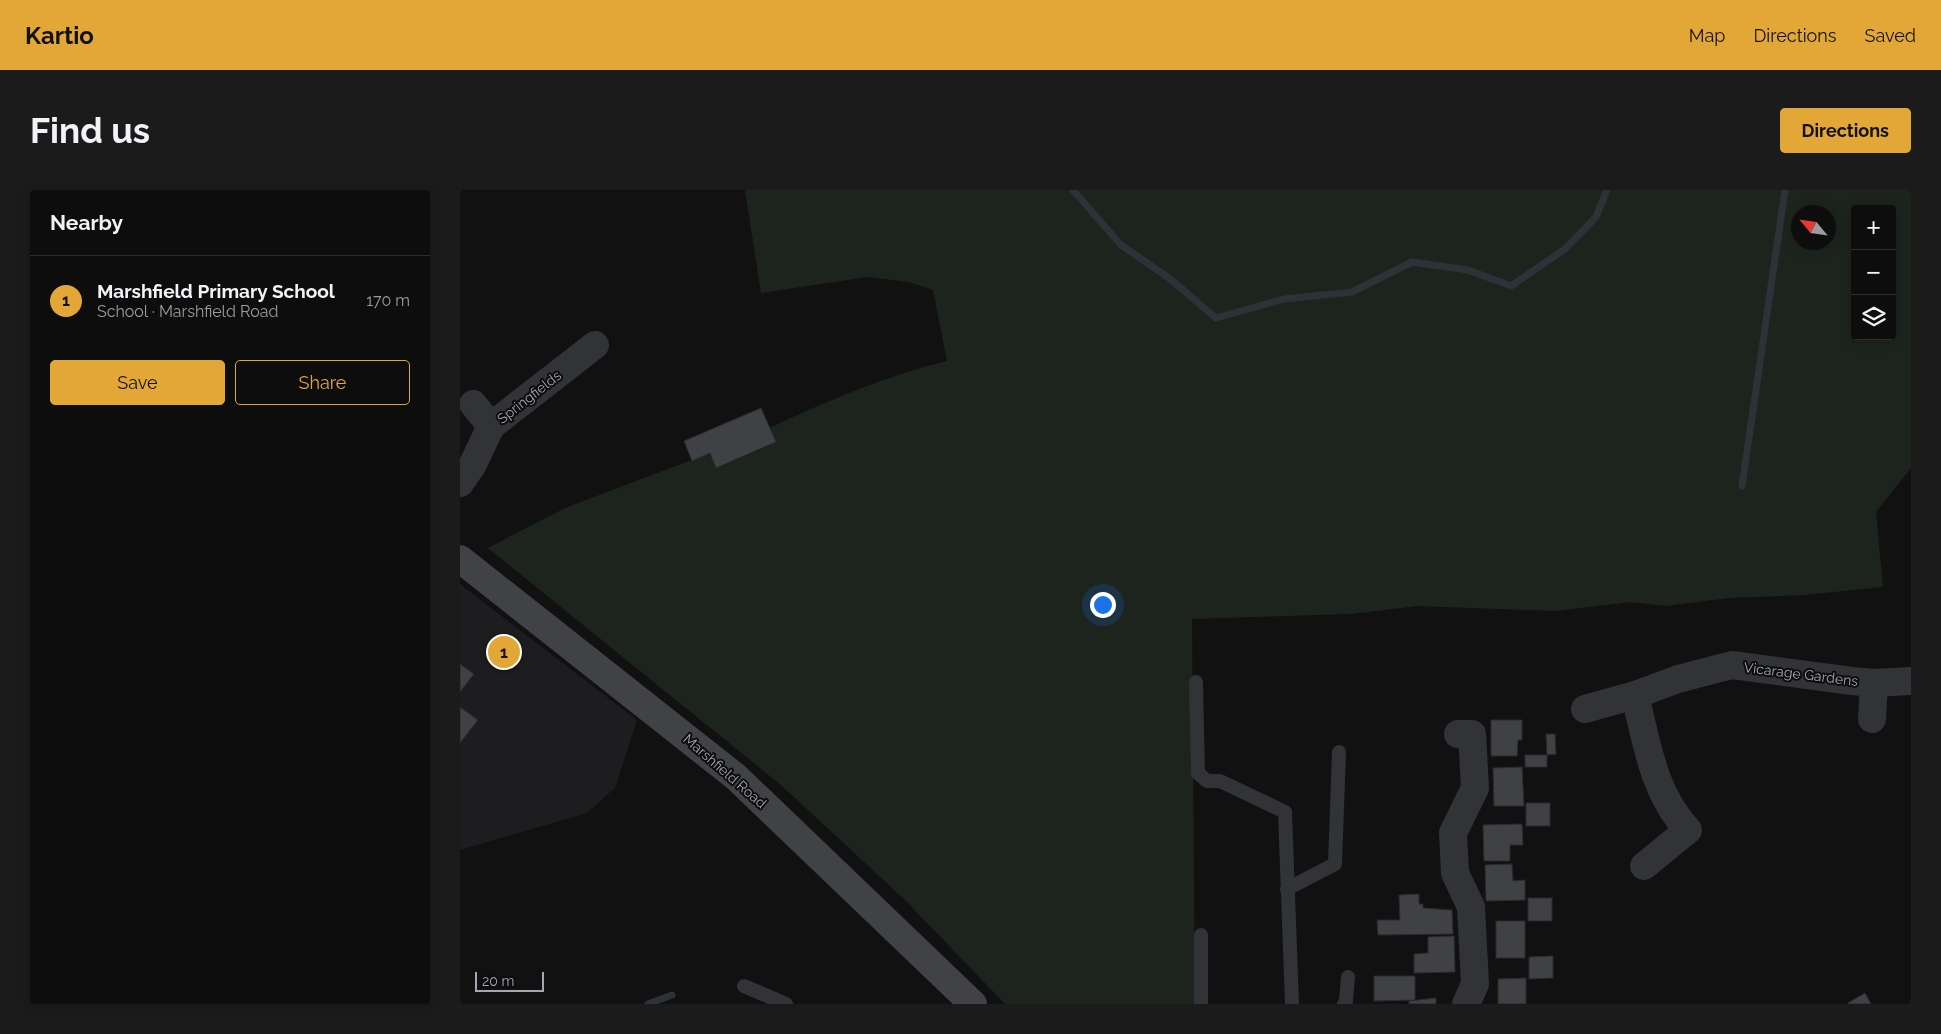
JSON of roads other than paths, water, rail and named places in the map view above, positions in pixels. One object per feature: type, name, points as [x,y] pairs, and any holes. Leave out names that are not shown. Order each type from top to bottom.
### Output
[{"type":"street","name":"Springfields","points":[[460,484],[473,464],[491,426],[595,345]]},
{"type":"street","points":[[473,404],[491,426]]},
{"type":"street","name":"Marshfield Road","points":[[460,559],[736,777],[973,1004]]},
{"type":"street","name":"Vicarage Gardens","points":[[1585,708],[1635,695],[1678,679],[1732,665],[1874,683],[1911,681]]},
{"type":"street","points":[[1872,719],[1874,683]]},
{"type":"street","points":[[1635,695],[1656,779],[1673,814],[1688,830],[1644,866]]},
{"type":"street","points":[[1458,734],[1472,734],[1475,788],[1453,833],[1455,872],[1471,906],[1475,984],[1466,1004]]},
{"type":"lane","points":[[1196,682],[1198,773],[1207,781],[1220,781],[1285,812],[1292,1004]]},
{"type":"lane","points":[[1287,889],[1335,864],[1339,752]]},
{"type":"lane","points":[[1200,935],[1201,1004]]},
{"type":"lane","points":[[1344,1004],[1346,1001],[1348,978]]},
{"type":"lane","points":[[744,986],[786,1004]]},
{"type":"waterway","points":[[1073,190],[1121,245],[1169,278],[1216,318],[1284,299],[1352,292],[1412,262],[1468,270],[1511,286],[1565,249],[1596,217],[1607,190]]},
{"type":"waterway","points":[[1742,486],[1785,190]]},
{"type":"waterway","points":[[648,1004],[672,995]]},
{"type":"place","name":"Marshfield Primary School","points":[[504,652]]}]
